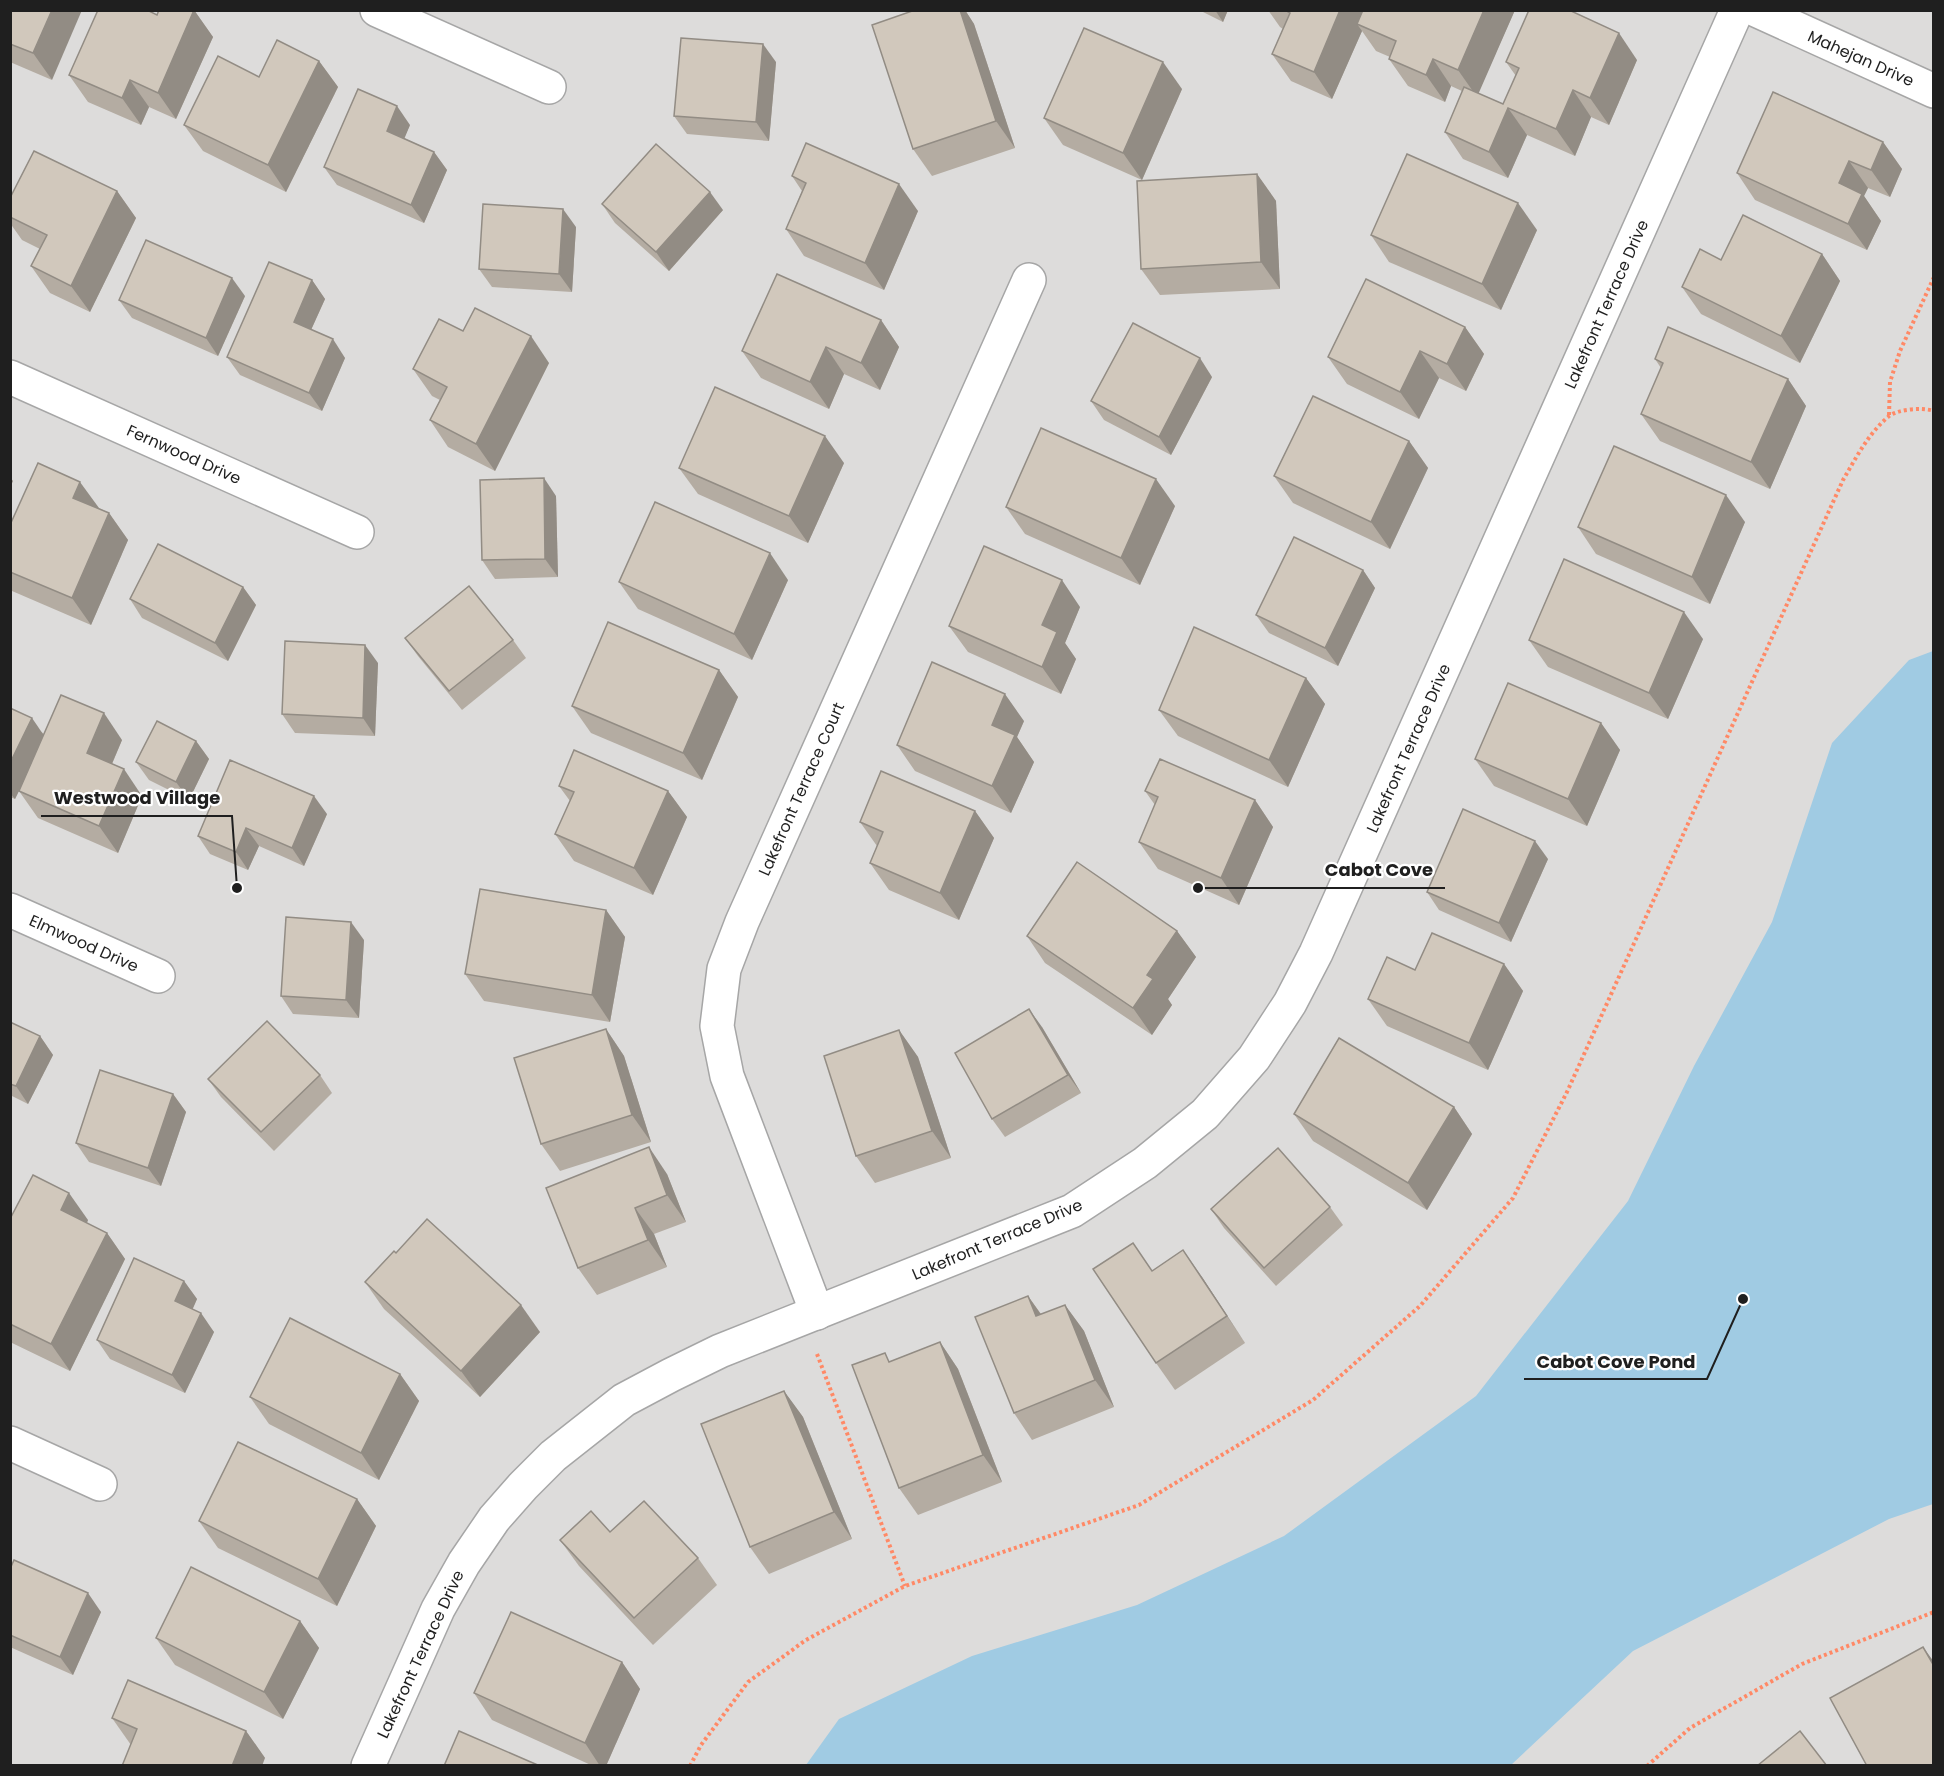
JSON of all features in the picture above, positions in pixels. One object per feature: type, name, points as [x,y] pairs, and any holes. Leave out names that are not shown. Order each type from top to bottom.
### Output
[{"type":"street","points":[[377,10],[549,87]]},
{"type":"street","name":"Lakefront Terrace Drive","points":[[368,1766],[438,1609],[464,1563],[494,1520],[553,1456],[624,1400],[720,1351],[1072,1211],[1145,1163],[1205,1114],[1254,1058],[1290,1003],[1316,953],[1737,10]]},
{"type":"street","name":"Mahejan Drive","points":[[1756,10],[1934,91]]},
{"type":"street","name":"Lakefront Terrace Court","points":[[817,1313],[727,1076],[717,1026],[724,969],[742,922],[1029,280]]},
{"type":"street","name":"Fernwood Drive","points":[[10,376],[357,532]]},
{"type":"street","name":"Elmwood Drive","points":[[10,910],[158,976]]},
{"type":"street","points":[[10,1443],[100,1484]]},
{"type":"path","points":[[1889,415],[1890,382],[1896,361],[1934,278]]},
{"type":"path","points":[[690,1766],[701,1745],[748,1682],[806,1640],[905,1586],[1139,1505],[1313,1400],[1420,1306],[1513,1198],[1568,1092],[1844,480],[1865,442],[1889,415],[1922,407],[1934,411]]},
{"type":"path","points":[[817,1354],[905,1586]]},
{"type":"path","points":[[1647,1766],[1690,1728],[1802,1664],[1934,1612]]},
{"type":"shaded area","points":[[11,11],[1933,11],[1933,1765],[11,1766]]},
{"type":"water","points":[[1933,651],[1933,1504],[1889,1519],[1633,1651],[1511,1765],[806,1765],[839,1719],[972,1656],[1137,1605],[1284,1536],[1476,1396],[1628,1201],[1694,1066],[1772,922],[1832,743],[1909,660]]},
{"type":"building","points":[[10,10],[52,10],[33,53],[10,44]]},
{"type":"building","points":[[98,10],[147,10],[157,15],[159,10],[194,10],[158,93],[130,80],[122,98],[69,75]]},
{"type":"building","points":[[915,10],[960,10],[996,121],[913,149],[872,25]]},
{"type":"building","points":[[1285,10],[1340,10],[1314,72],[1272,54],[1290,13]]},
{"type":"building","points":[[1363,10],[1484,10],[1458,70],[1433,59],[1426,75],[1389,59],[1396,41],[1357,24]]},
{"type":"building","points":[[1529,10],[1569,10],[1619,33],[1590,98],[1573,90],[1556,129],[1508,108],[1489,152],[1445,132],[1464,87],[1503,104],[1519,68],[1506,62]]},
{"type":"building","points":[[1084,28],[1163,62],[1123,153],[1044,118]]},
{"type":"building","points":[[681,38],[763,44],[756,122],[674,116]]},
{"type":"building","points":[[277,40],[319,61],[268,165],[184,125],[218,56],[259,77]]},
{"type":"building","points":[[358,89],[397,106],[387,131],[434,152],[411,205],[324,167]]},
{"type":"building","points":[[1773,92],[1883,142],[1871,170],[1849,161],[1839,183],[1862,194],[1848,224],[1737,173]]},
{"type":"building","points":[[806,143],[899,184],[865,263],[786,229],[806,183],[792,176]]},
{"type":"building","points":[[656,144],[710,192],[656,252],[602,204]]},
{"type":"building","points":[[34,151],[117,191],[71,286],[31,266],[47,235],[10,217],[10,198]]},
{"type":"building","points":[[1407,154],[1518,203],[1482,284],[1371,235]]},
{"type":"building","points":[[1257,174],[1261,262],[1141,269],[1137,181]]},
{"type":"building","points":[[483,204],[563,209],[559,274],[479,269]]},
{"type":"building","points":[[1743,215],[1822,254],[1781,336],[1682,287],[1700,249],[1721,260]]},
{"type":"building","points":[[146,240],[232,278],[206,338],[119,300]]},
{"type":"building","points":[[269,262],[312,280],[294,322],[333,339],[309,393],[227,357]]},
{"type":"building","points":[[777,274],[881,320],[861,363],[826,347],[810,382],[742,351]]},
{"type":"building","points":[[1366,279],[1465,327],[1447,364],[1420,351],[1400,392],[1328,357]]},
{"type":"building","points":[[475,308],[531,336],[476,444],[430,420],[447,387],[413,369],[439,319],[463,331]]},
{"type":"building","points":[[1133,323],[1200,358],[1159,437],[1091,401]]},
{"type":"building","points":[[1668,327],[1788,379],[1751,462],[1641,414],[1663,363],[1655,359]]},
{"type":"building","points":[[715,387],[825,436],[789,516],[679,468]]},
{"type":"building","points":[[1313,396],[1409,441],[1371,522],[1274,476]]},
{"type":"building","points":[[1041,428],[1156,479],[1121,558],[1006,507]]},
{"type":"building","points":[[1614,446],[1726,495],[1692,577],[1578,527]]},
{"type":"building","points":[[38,463],[80,482],[73,498],[109,513],[72,598],[10,572],[10,525]]},
{"type":"building","points":[[544,478],[545,559],[482,560],[480,480]]},
{"type":"building","points":[[655,502],[770,553],[734,634],[619,582]]},
{"type":"building","points":[[1294,537],[1363,570],[1325,648],[1256,615]]},
{"type":"building","points":[[158,544],[243,587],[215,643],[130,599]]},
{"type":"building","points":[[984,546],[1062,580],[1042,625],[1057,632],[1042,667],[949,626]]},
{"type":"building","points":[[1564,559],[1684,612],[1649,693],[1529,640]]},
{"type":"building","points":[[469,586],[513,640],[449,691],[405,638]]},
{"type":"building","points":[[608,622],[719,670],[683,753],[572,706]]},
{"type":"building","points":[[1194,627],[1306,678],[1269,760],[1159,710]]},
{"type":"building","points":[[285,641],[365,645],[363,718],[282,714]]},
{"type":"building","points":[[932,662],[1005,694],[992,725],[1015,735],[992,786],[897,745]]},
{"type":"building","points":[[1508,683],[1601,723],[1568,799],[1475,759]]},
{"type":"building","points":[[61,695],[104,713],[87,753],[124,769],[99,826],[19,791]]},
{"type":"building","points":[[10,708],[32,718],[10,763]]},
{"type":"building","points":[[157,721],[196,741],[176,782],[136,762]]},
{"type":"building","points":[[574,750],[668,791],[634,868],[555,834],[574,792],[559,786]]},
{"type":"building","points":[[1160,759],[1255,800],[1221,878],[1139,842],[1158,797],[1145,791]]},
{"type":"building","points":[[230,760],[314,796],[292,848],[246,828],[236,852],[198,836]]},
{"type":"building","points":[[881,771],[975,811],[940,893],[870,863],[883,832],[860,822]]},
{"type":"building","points":[[1463,809],[1535,841],[1499,923],[1427,892]]},
{"type":"building","points":[[1077,862],[1177,931],[1147,975],[1153,979],[1133,1008],[1027,936]]},
{"type":"building","points":[[480,889],[606,910],[592,995],[465,974]]},
{"type":"building","points":[[286,917],[351,922],[346,1000],[281,996]]},
{"type":"building","points":[[1432,933],[1504,964],[1469,1043],[1368,999],[1387,957],[1415,970]]},
{"type":"building","points":[[1029,1009],[1068,1075],[992,1119],[955,1053]]},
{"type":"building","points":[[267,1021],[320,1075],[261,1132],[208,1079]]},
{"type":"building","points":[[10,1022],[40,1036],[16,1086],[10,1084]]},
{"type":"building","points":[[606,1029],[632,1115],[541,1144],[514,1058]]},
{"type":"building","points":[[899,1030],[932,1131],[856,1156],[824,1056]]},
{"type":"building","points":[[1339,1038],[1454,1107],[1408,1183],[1294,1114]]},
{"type":"building","points":[[100,1070],[173,1094],[148,1168],[76,1143]]},
{"type":"building","points":[[649,1147],[667,1195],[635,1208],[648,1240],[578,1268],[546,1188]]},
{"type":"building","points":[[1278,1148],[1330,1207],[1264,1268],[1211,1209]]},
{"type":"building","points":[[33,1175],[69,1193],[61,1210],[107,1233],[51,1344],[10,1324],[10,1219]]},
{"type":"building","points":[[427,1219],[521,1305],[461,1371],[365,1282]]},
{"type":"building","points":[[1133,1243],[1152,1271],[1183,1250],[1227,1316],[1156,1363],[1093,1269]]},
{"type":"building","points":[[134,1258],[184,1281],[175,1301],[201,1313],[172,1375],[97,1340]]},
{"type":"building","points":[[1028,1296],[1036,1316],[1065,1305],[1095,1380],[1014,1413],[975,1317]]},
{"type":"building","points":[[290,1318],[400,1374],[361,1453],[250,1397]]},
{"type":"building","points":[[940,1342],[983,1455],[899,1488],[852,1365],[885,1353],[889,1362]]},
{"type":"building","points":[[784,1391],[834,1512],[750,1547],[701,1424]]},
{"type":"building","points":[[238,1442],[357,1499],[318,1579],[199,1521]]},
{"type":"building","points":[[644,1501],[698,1558],[634,1618],[560,1540],[591,1511],[610,1532]]},
{"type":"building","points":[[14,1560],[88,1593],[60,1657],[10,1635],[10,1569]]},
{"type":"building","points":[[191,1567],[300,1621],[264,1692],[156,1638]]},
{"type":"building","points":[[511,1612],[622,1662],[585,1743],[474,1693]]},
{"type":"building","points":[[1923,1647],[1934,1666],[1934,1766],[1867,1766],[1830,1698]]},
{"type":"building","points":[[128,1680],[246,1731],[232,1766],[122,1766],[137,1729],[112,1718]]},
{"type":"building","points":[[459,1731],[540,1766],[444,1766]]},
{"type":"building","points":[[1800,1731],[1827,1766],[1757,1766]]},
{"type":"place","name":"Westwood Village","points":[[237,888]]},
{"type":"place","name":"Cabot Cove","points":[[1198,888]]},
{"type":"place","name":"Cabot Cove Pond","points":[[1743,1299]]}]
